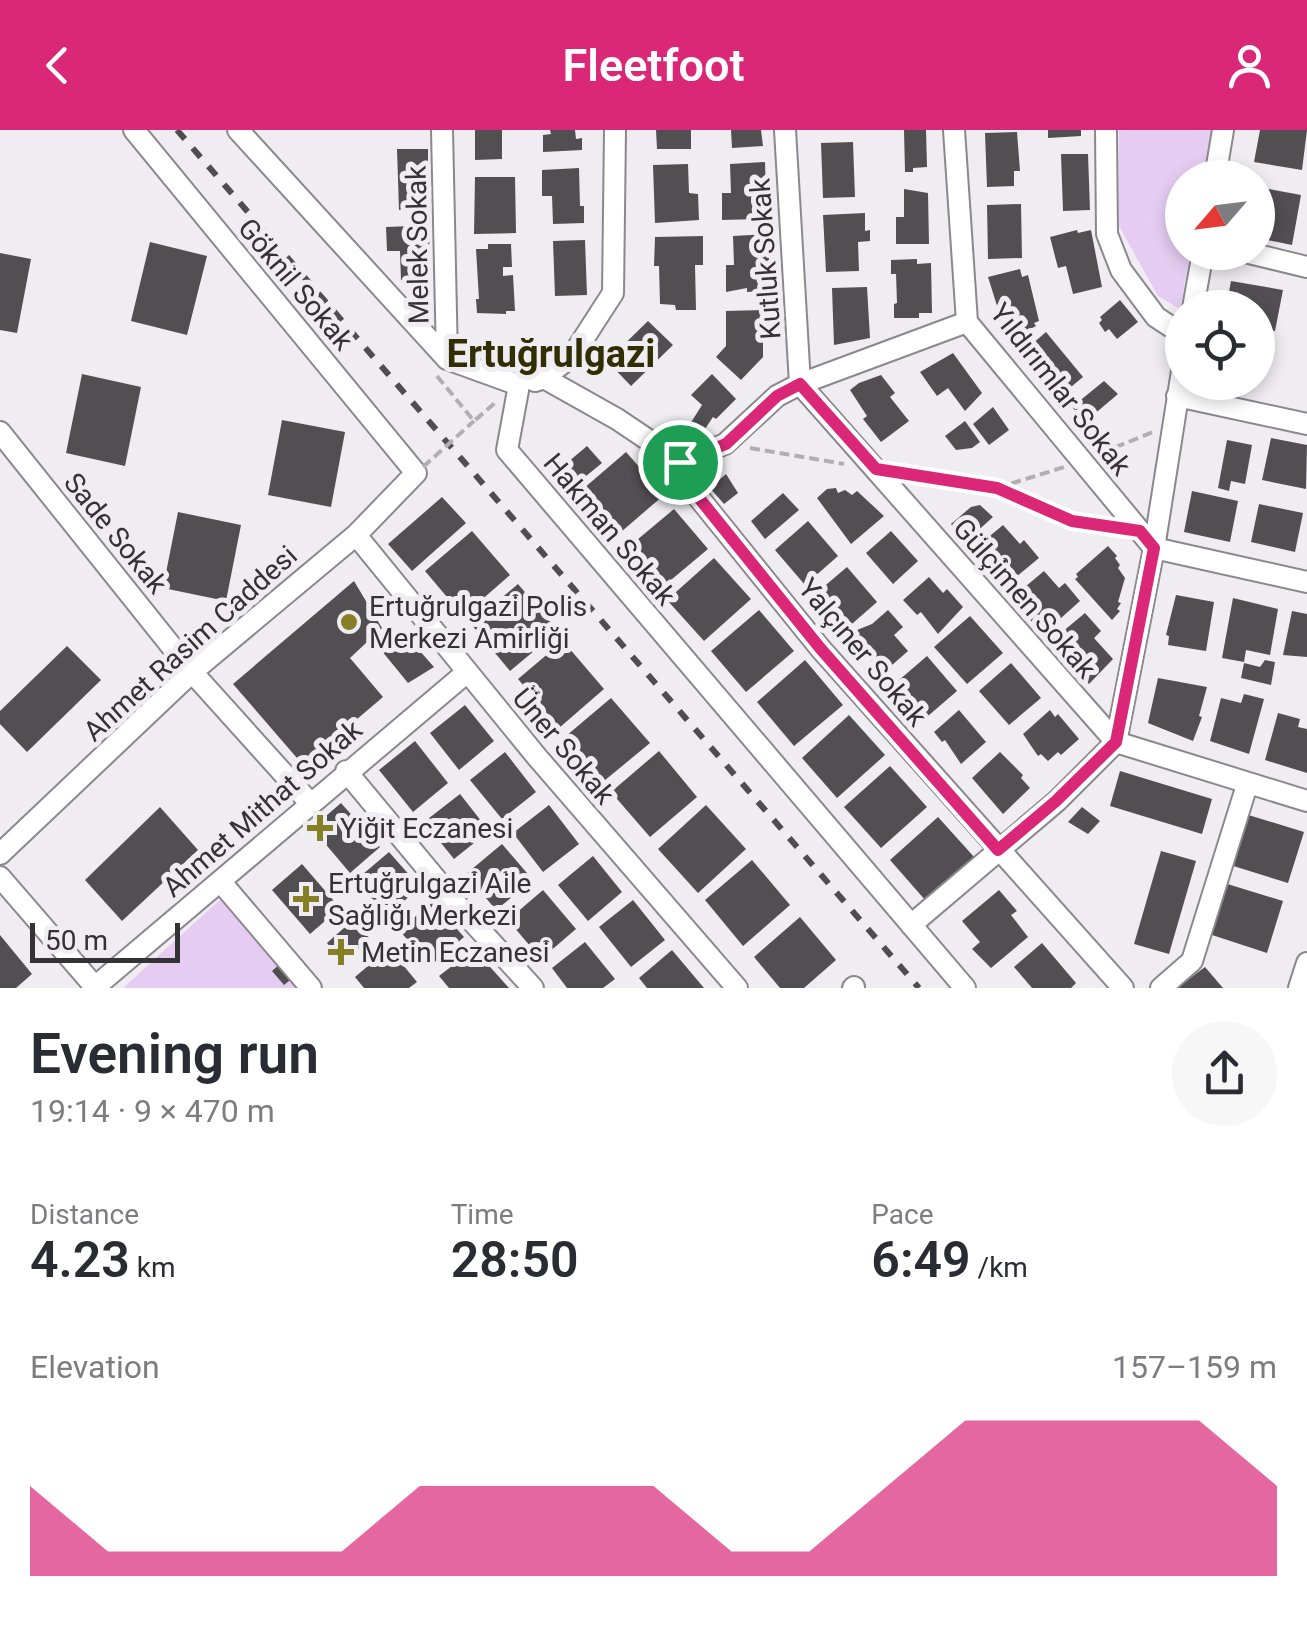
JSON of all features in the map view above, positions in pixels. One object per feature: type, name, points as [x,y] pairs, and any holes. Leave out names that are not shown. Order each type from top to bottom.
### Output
[{"type":"street","name":"Göknil Sokak","points":[[134,130],[420,470]]},
{"type":"street","points":[[238,130],[441,367],[519,385],[544,378],[573,355],[613,293],[615,130]]},
{"type":"street","name":"Melek Sokak","points":[[441,367],[442,130]]},
{"type":"street","name":"Kutluk Sokak","points":[[785,130],[800,384]]},
{"type":"street","name":"Yıldırımlar Sokak","points":[[954,130],[967,322],[1147,540]]},
{"type":"street","points":[[1106,130],[1106,234],[1121,270],[1165,322]]},
{"type":"street","points":[[1218,160],[1223,130]]},
{"type":"street","points":[[1275,259],[1307,267]]},
{"type":"street","points":[[680,462],[726,444],[777,396],[800,384],[967,322]]},
{"type":"street","name":"Yalçıner Sokak","points":[[544,378],[618,419],[680,462],[695,493],[820,648],[1123,988]]},
{"type":"street","name":"Gülçimen Sokak","points":[[800,384],[1116,742]]},
{"type":"street","name":"Hakman Sokak","points":[[519,385],[507,450],[965,988]]},
{"type":"street","points":[[911,925],[1056,801],[1116,742],[1147,540],[1177,400]]},
{"type":"street","points":[[1196,400],[1307,424]]},
{"type":"street","name":"Sade Sokak","points":[[0,432],[192,672],[310,803]]},
{"type":"street","name":"Ahmet Rasim Caddesi","points":[[0,854],[192,672],[356,535],[420,470]]},
{"type":"street","name":"Üner Sokak","points":[[356,535],[466,672],[737,988]]},
{"type":"street","points":[[1147,540],[1307,582]]},
{"type":"street","name":"Ahmet Mithat Sokak","points":[[96,987],[466,672]]},
{"type":"street","points":[[1116,742],[1307,801]]},
{"type":"street","points":[[346,771],[532,988]]},
{"type":"street","points":[[1161,988],[1192,961],[1247,785]]},
{"type":"street","points":[[0,877],[96,987]]},
{"type":"street","points":[[220,881],[311,988]]},
{"type":"street","points":[[1299,988],[1307,963]]},
{"type":"path","points":[[420,470],[474,421],[441,367]]},
{"type":"path","points":[[726,444],[997,488],[1072,521],[1147,540]]},
{"type":"shaded area","points":[[1119,130],[1213,130],[1207,160],[1165,160],[1165,270],[1187,270],[1183,290],[1165,290],[1165,300],[1158,296],[1119,226]]},
{"type":"shaded area","points":[[223,897],[301,988],[124,987]]},
{"type":"building","points":[[475,130],[502,130],[502,159],[475,160]]},
{"type":"building","points":[[550,130],[575,130],[576,139],[582,138],[582,150],[543,152],[543,135],[551,134]]},
{"type":"building","points":[[656,130],[691,130],[691,149],[657,149]]},
{"type":"building","points":[[731,130],[761,130],[763,146],[732,148]]},
{"type":"building","points":[[904,130],[926,130],[927,167],[905,172]]},
{"type":"building","points":[[1048,130],[1081,130],[1081,136],[1048,138]]},
{"type":"building","points":[[1260,130],[1307,130],[1302,170],[1275,166],[1275,160],[1254,160]]},
{"type":"building","points":[[1017,132],[1020,171],[1014,171],[1014,186],[987,187],[985,133]]},
{"type":"building","points":[[853,142],[855,197],[823,198],[821,143]]},
{"type":"building","points":[[397,149],[428,149],[428,206],[399,210]]},
{"type":"building","points":[[1061,154],[1088,154],[1090,210],[1063,211]]},
{"type":"building","points":[[765,162],[766,192],[758,192],[760,219],[722,220],[722,193],[731,193],[730,164]]},
{"type":"building","points":[[688,164],[689,193],[698,194],[699,220],[655,223],[653,165]]},
{"type":"building","points":[[579,168],[584,223],[553,224],[552,196],[542,196],[542,170]]},
{"type":"building","points":[[475,177],[515,177],[516,233],[474,234]]},
{"type":"building","points":[[904,189],[928,193],[929,244],[896,244],[896,217],[904,217]]},
{"type":"building","points":[[1275,190],[1301,195],[1292,245],[1275,242]]},
{"type":"building","points":[[1021,204],[1022,258],[988,259],[987,205]]},
{"type":"building","points":[[865,213],[865,231],[870,230],[870,241],[858,242],[859,271],[826,272],[823,215]]},
{"type":"building","points":[[430,226],[428,279],[401,280],[400,251],[387,251],[386,227]]},
{"type":"building","points":[[1091,230],[1102,287],[1073,294],[1066,266],[1058,268],[1050,237]]},
{"type":"building","points":[[769,234],[769,264],[762,264],[762,291],[747,292],[747,288],[726,292],[726,265],[734,265],[733,236]]},
{"type":"building","points":[[703,236],[703,265],[695,265],[696,310],[676,310],[675,305],[660,304],[659,266],[654,266],[655,237]]},
{"type":"building","points":[[585,240],[587,295],[555,296],[553,241]]},
{"type":"building","points":[[150,242],[207,256],[187,335],[131,321]]},
{"type":"building","points":[[488,244],[511,244],[512,267],[503,267],[503,276],[513,275],[515,311],[506,314],[477,313],[476,249],[488,249]]},
{"type":"building","points":[[0,253],[31,259],[17,333],[0,330]]},
{"type":"building","points":[[917,259],[917,264],[931,263],[932,313],[919,313],[919,318],[894,318],[896,274],[891,274],[891,260]]},
{"type":"building","points":[[1020,269],[1022,277],[1028,275],[1039,321],[1008,341],[988,277]]},
{"type":"building","points":[[1231,281],[1283,290],[1275,331],[1275,290],[1229,290]]},
{"type":"building","points":[[867,287],[870,338],[834,345],[832,288]]},
{"type":"building","points":[[1120,300],[1138,322],[1117,339],[1099,323],[1100,317]]},
{"type":"building","points":[[763,310],[763,357],[741,380],[716,357],[726,346],[726,311]]},
{"type":"building","points":[[648,321],[673,345],[631,386],[607,361]]},
{"type":"building","points":[[1046,332],[1083,377],[1060,396],[1024,351]]},
{"type":"building","points":[[953,353],[982,393],[965,411],[948,388],[937,396],[920,372]]},
{"type":"building","points":[[82,374],[141,387],[125,466],[66,453]]},
{"type":"building","points":[[712,374],[736,399],[716,419],[713,417],[705,429],[690,424],[702,405],[691,395]]},
{"type":"building","points":[[881,375],[895,393],[890,397],[909,421],[881,442],[863,419],[867,416],[850,390]]},
{"type":"building","points":[[1104,381],[1118,394],[1085,422],[1072,407]]},
{"type":"building","points":[[993,407],[1009,430],[989,445],[973,424]]},
{"type":"building","points":[[282,420],[345,432],[331,507],[268,495]]},
{"type":"building","points":[[965,421],[980,442],[972,448],[956,450],[945,436]]},
{"type":"building","points":[[1271,438],[1307,445],[1306,489],[1262,480]]},
{"type":"building","points":[[1227,440],[1252,445],[1245,484],[1231,481],[1229,491],[1218,488]]},
{"type":"building","points":[[587,446],[602,463],[569,490],[555,473]]},
{"type":"building","points":[[626,452],[664,495],[614,538],[576,495]]},
{"type":"building","points":[[726,474],[738,493],[724,504],[710,488]]},
{"type":"building","points":[[836,488],[838,493],[845,490],[852,495],[857,491],[884,516],[851,544],[817,498],[827,489]]},
{"type":"building","points":[[1192,491],[1238,501],[1230,542],[1184,532]]},
{"type":"building","points":[[783,493],[799,510],[765,539],[751,521]]},
{"type":"building","points":[[442,497],[466,523],[412,571],[388,544]]},
{"type":"building","points":[[1259,504],[1303,513],[1295,552],[1251,542]]},
{"type":"building","points":[[980,505],[993,517],[964,543],[951,524],[971,507]]},
{"type":"building","points":[[674,509],[708,549],[659,590],[625,550]]},
{"type":"building","points":[[178,512],[241,525],[226,601],[163,588]]},
{"type":"building","points":[[808,521],[838,556],[805,585],[775,550]]},
{"type":"building","points":[[1003,525],[1020,544],[1024,540],[1039,558],[1004,587],[973,550]]},
{"type":"building","points":[[472,531],[510,575],[463,616],[425,571]]},
{"type":"building","points":[[891,531],[918,561],[893,584],[866,553]]},
{"type":"building","points":[[1108,546],[1117,556],[1118,568],[1125,578],[1118,602],[1120,611],[1112,620],[1075,579]]},
{"type":"building","points":[[714,558],[751,599],[704,641],[667,600]]},
{"type":"building","points":[[847,567],[877,602],[845,630],[814,595]]},
{"type":"building","points":[[1044,571],[1059,588],[1065,583],[1080,601],[1042,635],[1013,597]]},
{"type":"building","points":[[929,577],[963,607],[938,634],[921,612],[917,615],[903,600]]},
{"type":"building","points":[[354,581],[382,628],[350,658],[383,697],[303,765],[233,684]]},
{"type":"building","points":[[518,584],[558,631],[510,671],[471,624]]},
{"type":"building","points":[[1176,595],[1214,602],[1206,651],[1168,645],[1166,635]]},
{"type":"building","points":[[1233,598],[1278,609],[1270,655],[1246,650],[1244,662],[1222,658]]},
{"type":"building","points":[[759,610],[794,651],[746,692],[711,651]]},
{"type":"building","points":[[888,610],[903,627],[894,635],[908,651],[883,673],[852,641],[860,634],[857,630],[872,624]]},
{"type":"building","points":[[1292,611],[1307,614],[1307,657],[1283,655]]},
{"type":"building","points":[[1085,613],[1101,631],[1094,638],[1113,659],[1089,684],[1050,642]]},
{"type":"building","points":[[970,616],[1003,653],[967,684],[934,647]]},
{"type":"building","points":[[403,632],[434,667],[408,683],[381,650]]},
{"type":"building","points":[[563,641],[604,689],[559,728],[518,679]]},
{"type":"building","points":[[67,646],[101,680],[27,752],[0,724],[0,711]]},
{"type":"building","points":[[927,656],[957,691],[921,722],[891,687]]},
{"type":"building","points":[[805,660],[843,705],[794,746],[757,702]]},
{"type":"building","points":[[1265,660],[1275,662],[1271,685],[1241,678],[1244,663],[1260,667]]},
{"type":"building","points":[[1011,663],[1041,698],[1009,725],[979,691]]},
{"type":"building","points":[[1158,678],[1207,687],[1193,741],[1148,723]]},
{"type":"building","points":[[1244,694],[1264,699],[1249,754],[1210,741],[1221,698],[1241,703]]},
{"type":"building","points":[[611,698],[650,743],[604,781],[566,736]]},
{"type":"building","points":[[465,705],[494,741],[459,770],[430,733]]},
{"type":"building","points":[[959,710],[986,742],[961,764],[945,740],[942,742],[934,732]]},
{"type":"building","points":[[1050,710],[1079,739],[1048,761],[1041,754],[1038,756],[1023,734]]},
{"type":"building","points":[[1278,713],[1300,719],[1298,727],[1307,729],[1307,773],[1265,760]]},
{"type":"building","points":[[849,715],[885,755],[837,798],[802,758]]},
{"type":"building","points":[[415,741],[448,783],[413,812],[379,770]]},
{"type":"building","points":[[659,751],[697,797],[650,837],[611,792]]},
{"type":"building","points":[[505,752],[536,792],[502,819],[470,780]]},
{"type":"building","points":[[1000,752],[1030,788],[1003,814],[972,778]]},
{"type":"building","points":[[890,766],[927,807],[881,848],[844,807]]},
{"type":"building","points":[[1120,771],[1212,799],[1202,834],[1110,806]]},
{"type":"building","points":[[460,794],[489,831],[454,859],[424,822]]},
{"type":"building","points":[[341,803],[380,847],[350,873],[312,828]]},
{"type":"building","points":[[549,805],[579,844],[543,872],[513,833]]},
{"type":"building","points":[[706,805],[746,849],[698,893],[658,849]]},
{"type":"building","points":[[160,807],[198,850],[122,921],[85,880]]},
{"type":"building","points":[[1082,807],[1100,821],[1088,834],[1068,822]]},
{"type":"building","points":[[1242,813],[1304,832],[1288,883],[1227,864]]},
{"type":"building","points":[[938,817],[975,858],[926,901],[890,860]]},
{"type":"building","points":[[502,844],[533,880],[496,910],[466,874]]},
{"type":"building","points":[[1161,851],[1196,861],[1169,954],[1134,944]]},
{"type":"building","points":[[389,852],[420,887],[387,916],[356,880]]},
{"type":"building","points":[[593,856],[622,892],[588,921],[558,885]]},
{"type":"building","points":[[752,860],[790,905],[743,946],[705,900]]},
{"type":"building","points":[[302,864],[340,908],[310,934],[272,890]]},
{"type":"building","points":[[1221,882],[1283,901],[1267,953],[1206,933]]},
{"type":"building","points":[[543,890],[576,929],[541,959],[508,920]]},
{"type":"building","points":[[999,890],[1017,911],[1011,915],[1028,937],[991,968],[972,949],[980,942],[962,921]]},
{"type":"building","points":[[633,900],[665,940],[631,967],[599,927]]},
{"type":"building","points":[[433,902],[464,937],[430,966],[399,930]]},
{"type":"building","points":[[800,917],[836,960],[804,988],[780,988],[754,957]]},
{"type":"building","points":[[354,919],[370,939],[343,962],[327,943]]},
{"type":"building","points":[[0,935],[32,974],[16,988],[0,988]]},
{"type":"building","points":[[585,942],[615,979],[603,988],[567,988],[552,968]]},
{"type":"building","points":[[1042,943],[1076,983],[1071,988],[1032,988],[1014,967]]},
{"type":"building","points":[[389,948],[417,982],[409,988],[364,988],[355,977]]},
{"type":"building","points":[[474,949],[509,988],[449,988],[439,976]]},
{"type":"building","points":[[672,950],[704,988],[647,988],[639,978]]},
{"type":"building","points":[[282,962],[294,977],[284,985],[272,971]]},
{"type":"building","points":[[1205,967],[1223,988],[1177,988]]},
{"type":"railway","points":[[177,130],[919,988]]},
{"type":"place","name":"Ertuğrulgazi Polis Merkezi Amirliği","points":[[349,622]]},
{"type":"place","name":"Yiğit Eczanesi","points":[[320,828]]},
{"type":"place","name":"Ertuğrulgazi Aile Sağlığı Merkezi","points":[[306,899]]},
{"type":"place","name":"Metin Eczanesi","points":[[341,952]]},
{"type":"district","name":"Ertuğrulgazi","points":[[551,354]]},
{"type":"route","points":[[800,384],[876,469],[997,488],[1072,521],[1140,531],[1154,548],[1116,742],[1056,801],[998,850],[820,648],[695,493],[680,462],[726,444],[777,396],[800,384]]}]
